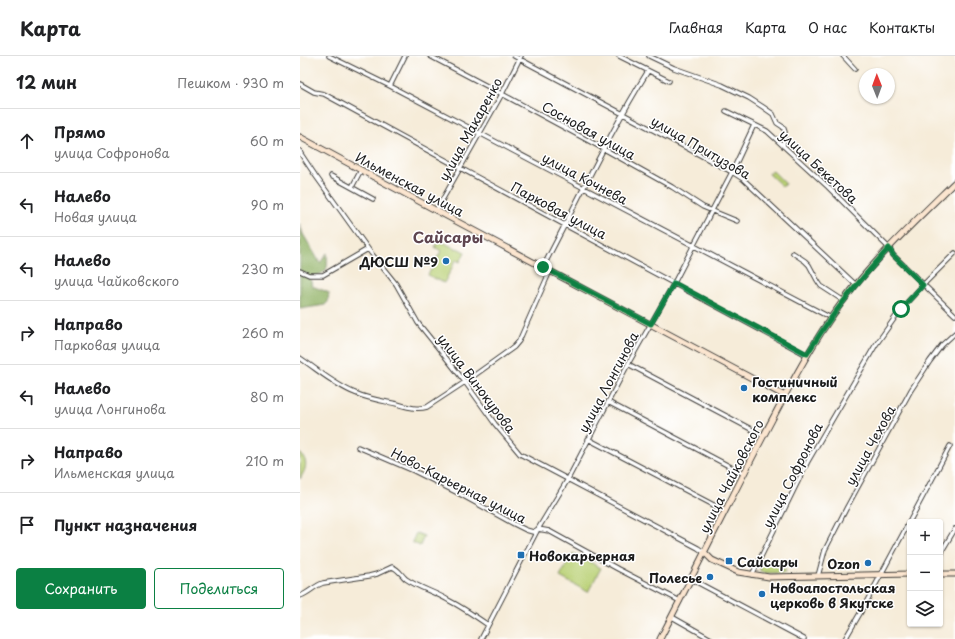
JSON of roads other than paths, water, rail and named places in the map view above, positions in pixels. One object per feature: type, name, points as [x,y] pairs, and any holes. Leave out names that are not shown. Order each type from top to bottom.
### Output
[{"type":"main road","name":"Ильменская улица","points":[[300,139],[550,270],[785,396]]},
{"type":"main road","name":"улица Чайковского","points":[[660,639],[807,354],[831,318],[856,285],[889,248],[955,182]]},
{"type":"main road","points":[[705,553],[712,560],[738,572],[769,577],[907,574]]},
{"type":"main road","points":[[943,574],[955,574]]},
{"type":"street","name":"улица Кочнева","points":[[329,56],[390,86],[831,318]]},
{"type":"street","points":[[390,86],[405,56]]},
{"type":"street","name":"Сосновая улица","points":[[430,56],[604,149],[672,187],[703,207],[737,221]]},
{"type":"street","name":"улица Притузова","points":[[514,56],[520,57],[732,172],[745,182],[856,285]]},
{"type":"street","points":[[619,56],[669,81]]},
{"type":"street","points":[[649,56],[674,68],[722,85],[749,98],[763,107],[773,114],[777,123],[784,129],[783,146]]},
{"type":"street","points":[[843,56],[855,69]]},
{"type":"street","name":"улица Макаренко","points":[[436,211],[502,94],[520,57]]},
{"type":"street","points":[[543,267],[604,149],[648,70]]},
{"type":"street","name":"Парковая улица","points":[[300,84],[314,92],[324,94],[807,354]]},
{"type":"street","name":"улица Бекетова","points":[[726,111],[767,131],[828,187],[889,248],[893,255],[955,315]]},
{"type":"street","name":"улица Лонгинова","points":[[481,639],[538,529],[568,479],[628,364],[674,283],[732,172],[754,125]]},
{"type":"street","name":"улица Винокурова","points":[[300,151],[315,175],[368,249],[396,284],[418,323],[465,382],[494,424],[520,454],[705,553]]},
{"type":"street","points":[[352,187],[361,170]]},
{"type":"street","points":[[331,176],[373,198]]},
{"type":"street","points":[[300,271],[309,275],[323,275],[368,249]]},
{"type":"street","points":[[793,253],[805,261],[821,286],[844,301]]},
{"type":"street","name":"улица Софронова","points":[[752,575],[808,460],[875,346],[901,309],[955,253]]},
{"type":"street","points":[[300,358],[336,383],[354,393],[369,398],[420,409],[428,407],[514,347],[519,341],[550,270]]},
{"type":"street","name":"улица Чехова","points":[[818,576],[825,550],[847,507],[912,390],[942,345],[955,333]]},
{"type":"street","points":[[628,364],[764,436]]},
{"type":"street","points":[[608,402],[744,474]]},
{"type":"street","points":[[588,439],[725,511]]},
{"type":"street","points":[[845,639],[950,446]]},
{"type":"street","name":"Ново-Карьерная улица","points":[[358,447],[414,470],[526,530],[532,532],[538,529],[549,532],[680,601]]},
{"type":"street","points":[[941,555],[943,549],[955,529]]},
{"type":"street","points":[[300,596],[307,593],[317,585],[323,583],[377,574],[392,567],[399,570],[406,579],[448,599],[488,625]]},
{"type":"street","points":[[691,579],[804,639]]},
{"type":"street","points":[[672,617],[711,639]]},
{"type":"place","name":"ДЮСШ №9","points":[[446,261]]},
{"type":"place","name":"Гостиничный комплекс","points":[[744,388]]},
{"type":"place","name":"Новокарьерная","points":[[521,555]]},
{"type":"place","name":"Сайсары","points":[[729,561]]},
{"type":"place","name":"Ozon","points":[[868,563]]},
{"type":"place","name":"Полесье","points":[[710,577]]},
{"type":"place","name":"Новоапостольская церковь в Якутске","points":[[762,594]]},
{"type":"district","name":"Сайсары","points":[[448,236]]}]
